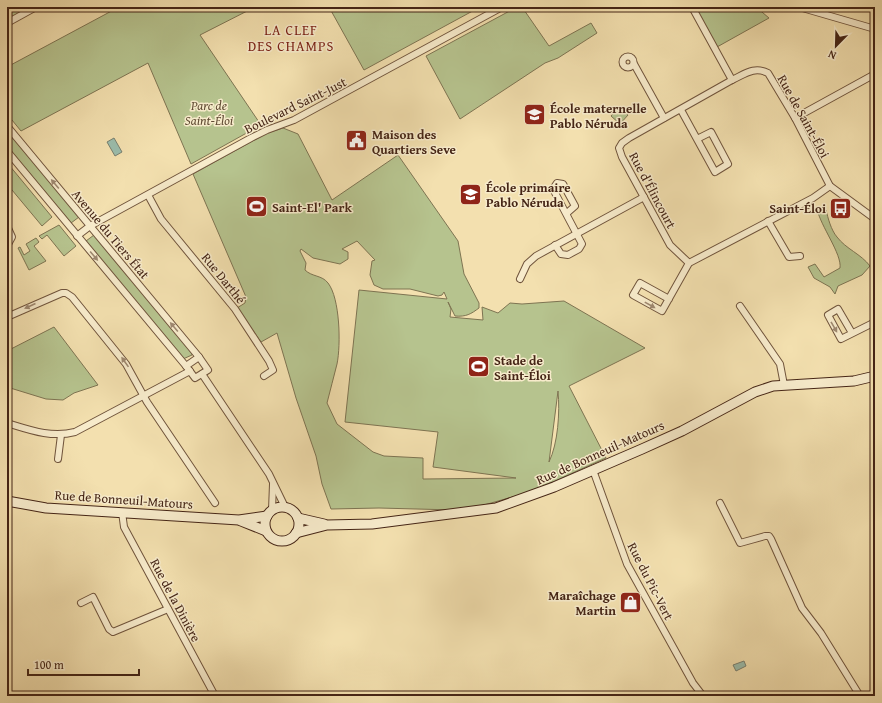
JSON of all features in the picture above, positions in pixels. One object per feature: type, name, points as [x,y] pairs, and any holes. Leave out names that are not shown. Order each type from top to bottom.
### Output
[{"type":"main road","name":"Rue de Bonneuil-Matours","points":[[296,533],[327,525],[372,524],[496,508],[514,503],[682,431],[746,396],[774,386],[847,381],[875,376]]},
{"type":"main road","name":"Rue de Bonneuil-Matours","points":[[7,502],[46,508],[239,520],[269,513]]},
{"type":"main road","points":[[278,507],[285,507],[294,512],[298,518],[299,526],[296,533],[289,539],[281,541],[271,537],[266,531],[265,524],[269,513],[278,507]]},
{"type":"main road","name":"Rue de Bonneuil-Matours","points":[[298,518],[327,525]]},
{"type":"main road","name":"Rue de Bonneuil-Matours","points":[[239,520],[266,531]]},
{"type":"street","points":[[7,23],[36,7]]},
{"type":"street","name":"Boulevard Saint-Just","points":[[77,236],[90,226],[267,130],[294,120],[502,7]]},
{"type":"street","points":[[692,7],[732,80]]},
{"type":"street","points":[[799,7],[875,30]]},
{"type":"street","points":[[634,64],[664,118]]},
{"type":"street","name":"Rue de Saint-Éloi","points":[[732,80],[752,70],[761,70],[768,73],[795,118],[830,186],[875,219]]},
{"type":"street","points":[[795,118],[875,74]]},
{"type":"street","name":"Rue d'Élincourt","points":[[689,263],[670,245],[622,157],[619,148],[622,143],[630,138],[732,80]]},
{"type":"street","points":[[681,110],[697,139],[716,172],[728,164],[711,132],[697,139]]},
{"type":"street","name":"Avenue du Tiers État","points":[[7,126],[199,357],[208,370],[202,374]]},
{"type":"street","name":"Avenue du Tiers État","points":[[7,151],[188,369]]},
{"type":"street","points":[[555,245],[564,255],[568,255],[581,247],[582,244],[553,189],[557,183],[563,184],[575,206],[567,213]]},
{"type":"street","points":[[669,299],[640,283],[633,296],[662,312],[689,263],[813,198],[830,186]]},
{"type":"street","name":"Rue Darthé","points":[[148,195],[161,219],[235,308],[269,361],[273,370],[264,376]]},
{"type":"street","points":[[520,279],[531,259],[644,197]]},
{"type":"street","points":[[768,221],[789,257],[800,256]]},
{"type":"street","points":[[7,226],[12,237],[7,246]]},
{"type":"street","points":[[7,317],[58,294],[70,294],[126,364],[144,396],[215,503]]},
{"type":"street","points":[[740,306],[780,364],[784,385]]},
{"type":"street","points":[[852,333],[838,309],[828,315],[841,339],[875,322]]},
{"type":"street","points":[[7,423],[37,432],[61,435],[85,428],[144,396],[188,369],[199,357]]},
{"type":"street","points":[[188,369],[195,378],[202,374],[274,482],[285,507]]},
{"type":"street","points":[[58,459],[61,435]]},
{"type":"street","name":"Rue du Pic-Vert","points":[[593,470],[627,564],[693,683],[703,696]]},
{"type":"street","points":[[269,513],[274,482]]},
{"type":"street","points":[[720,503],[740,543],[769,536],[802,608],[821,633],[860,696]]},
{"type":"street","name":"Rue de la Dinière","points":[[122,512],[124,527],[215,696]]},
{"type":"street","points":[[81,603],[93,597],[109,629],[114,632],[168,609]]},
{"type":"street","points":[[869,696],[875,694]]},
{"type":"green space","points":[[31,7],[7,20],[7,8]]},
{"type":"green space","name":"Parc de Saint-Éloi","points":[[119,7],[255,7],[200,35],[261,125],[191,164],[148,63],[21,131],[7,114],[7,67]]},
{"type":"green space","points":[[329,7],[480,7],[364,70]]},
{"type":"green space","points":[[517,7],[522,7],[549,46],[591,23],[597,33],[558,58],[545,63],[460,119],[426,56]]},
{"type":"green space","points":[[694,7],[756,7],[769,18],[717,47]]},
{"type":"green space","points":[[619,107],[628,115],[620,124],[611,116]]},
{"type":"green space","points":[[283,128],[298,134],[332,200],[398,155],[458,241],[464,274],[479,303],[479,308],[468,315],[455,316],[448,302],[451,309],[450,317],[483,320],[482,307],[498,313],[510,303],[522,304],[564,301],[645,348],[569,386],[606,458],[530,492],[484,505],[455,510],[379,508],[331,509],[322,484],[316,456],[296,398],[277,333],[261,342],[237,308],[245,303],[246,297],[193,174],[267,133]],"holes":[[[357,241],[375,260],[372,261],[370,275],[374,285],[383,289],[410,289],[438,296],[442,295],[444,292],[447,299],[359,290],[345,422],[438,432],[433,467],[516,478],[423,479],[423,458],[384,456],[373,452],[337,424],[327,403],[337,364],[339,345],[335,299],[326,280],[305,270],[306,263],[300,251],[301,249],[313,258],[340,264],[348,259],[348,252],[342,249]],[[558,391],[558,428],[549,462]]]},
{"type":"green space","points":[[7,130],[79,217],[71,223],[7,146]]},
{"type":"green space","points":[[9,165],[52,217],[42,226],[7,184],[7,167]]},
{"type":"green space","points":[[817,209],[826,210],[831,227],[837,237],[870,266],[862,275],[838,286],[835,294],[830,287],[814,278],[808,267],[815,264],[824,277],[840,268],[838,255]]},
{"type":"green space","points":[[59,225],[76,246],[64,256],[47,235],[42,239],[39,236]]},
{"type":"green space","points":[[94,235],[192,353],[192,355],[183,359],[86,241]]},
{"type":"green space","points":[[36,238],[39,242],[34,246],[46,261],[29,270],[18,248],[20,247],[24,255],[30,251],[26,244]]},
{"type":"green space","points":[[54,327],[98,385],[74,393],[63,400],[46,399],[7,387],[7,351]]},
{"type":"shaded area","points":[[114,138],[122,152],[115,156],[107,142]]},
{"type":"shaded area","points":[[744,661],[746,666],[736,671],[733,665]]},
{"type":"place","name":"École maternelle Pablo Néruda","points":[[534,115]]},
{"type":"place","name":"Maison des Quartiers Seve","points":[[357,141]]},
{"type":"place","name":"École primaire Pablo Néruda","points":[[470,194]]},
{"type":"place","name":"Saint-El' Park","points":[[257,207]]},
{"type":"place","name":"Saint-Éloi","points":[[841,208]]},
{"type":"place","name":"Stade de Saint-Éloi","points":[[479,367]]},
{"type":"place","name":"Maraîchage Martin","points":[[631,602]]},
{"type":"district","name":"LA CLEF DES CHAMPS","points":[[291,38]]}]
